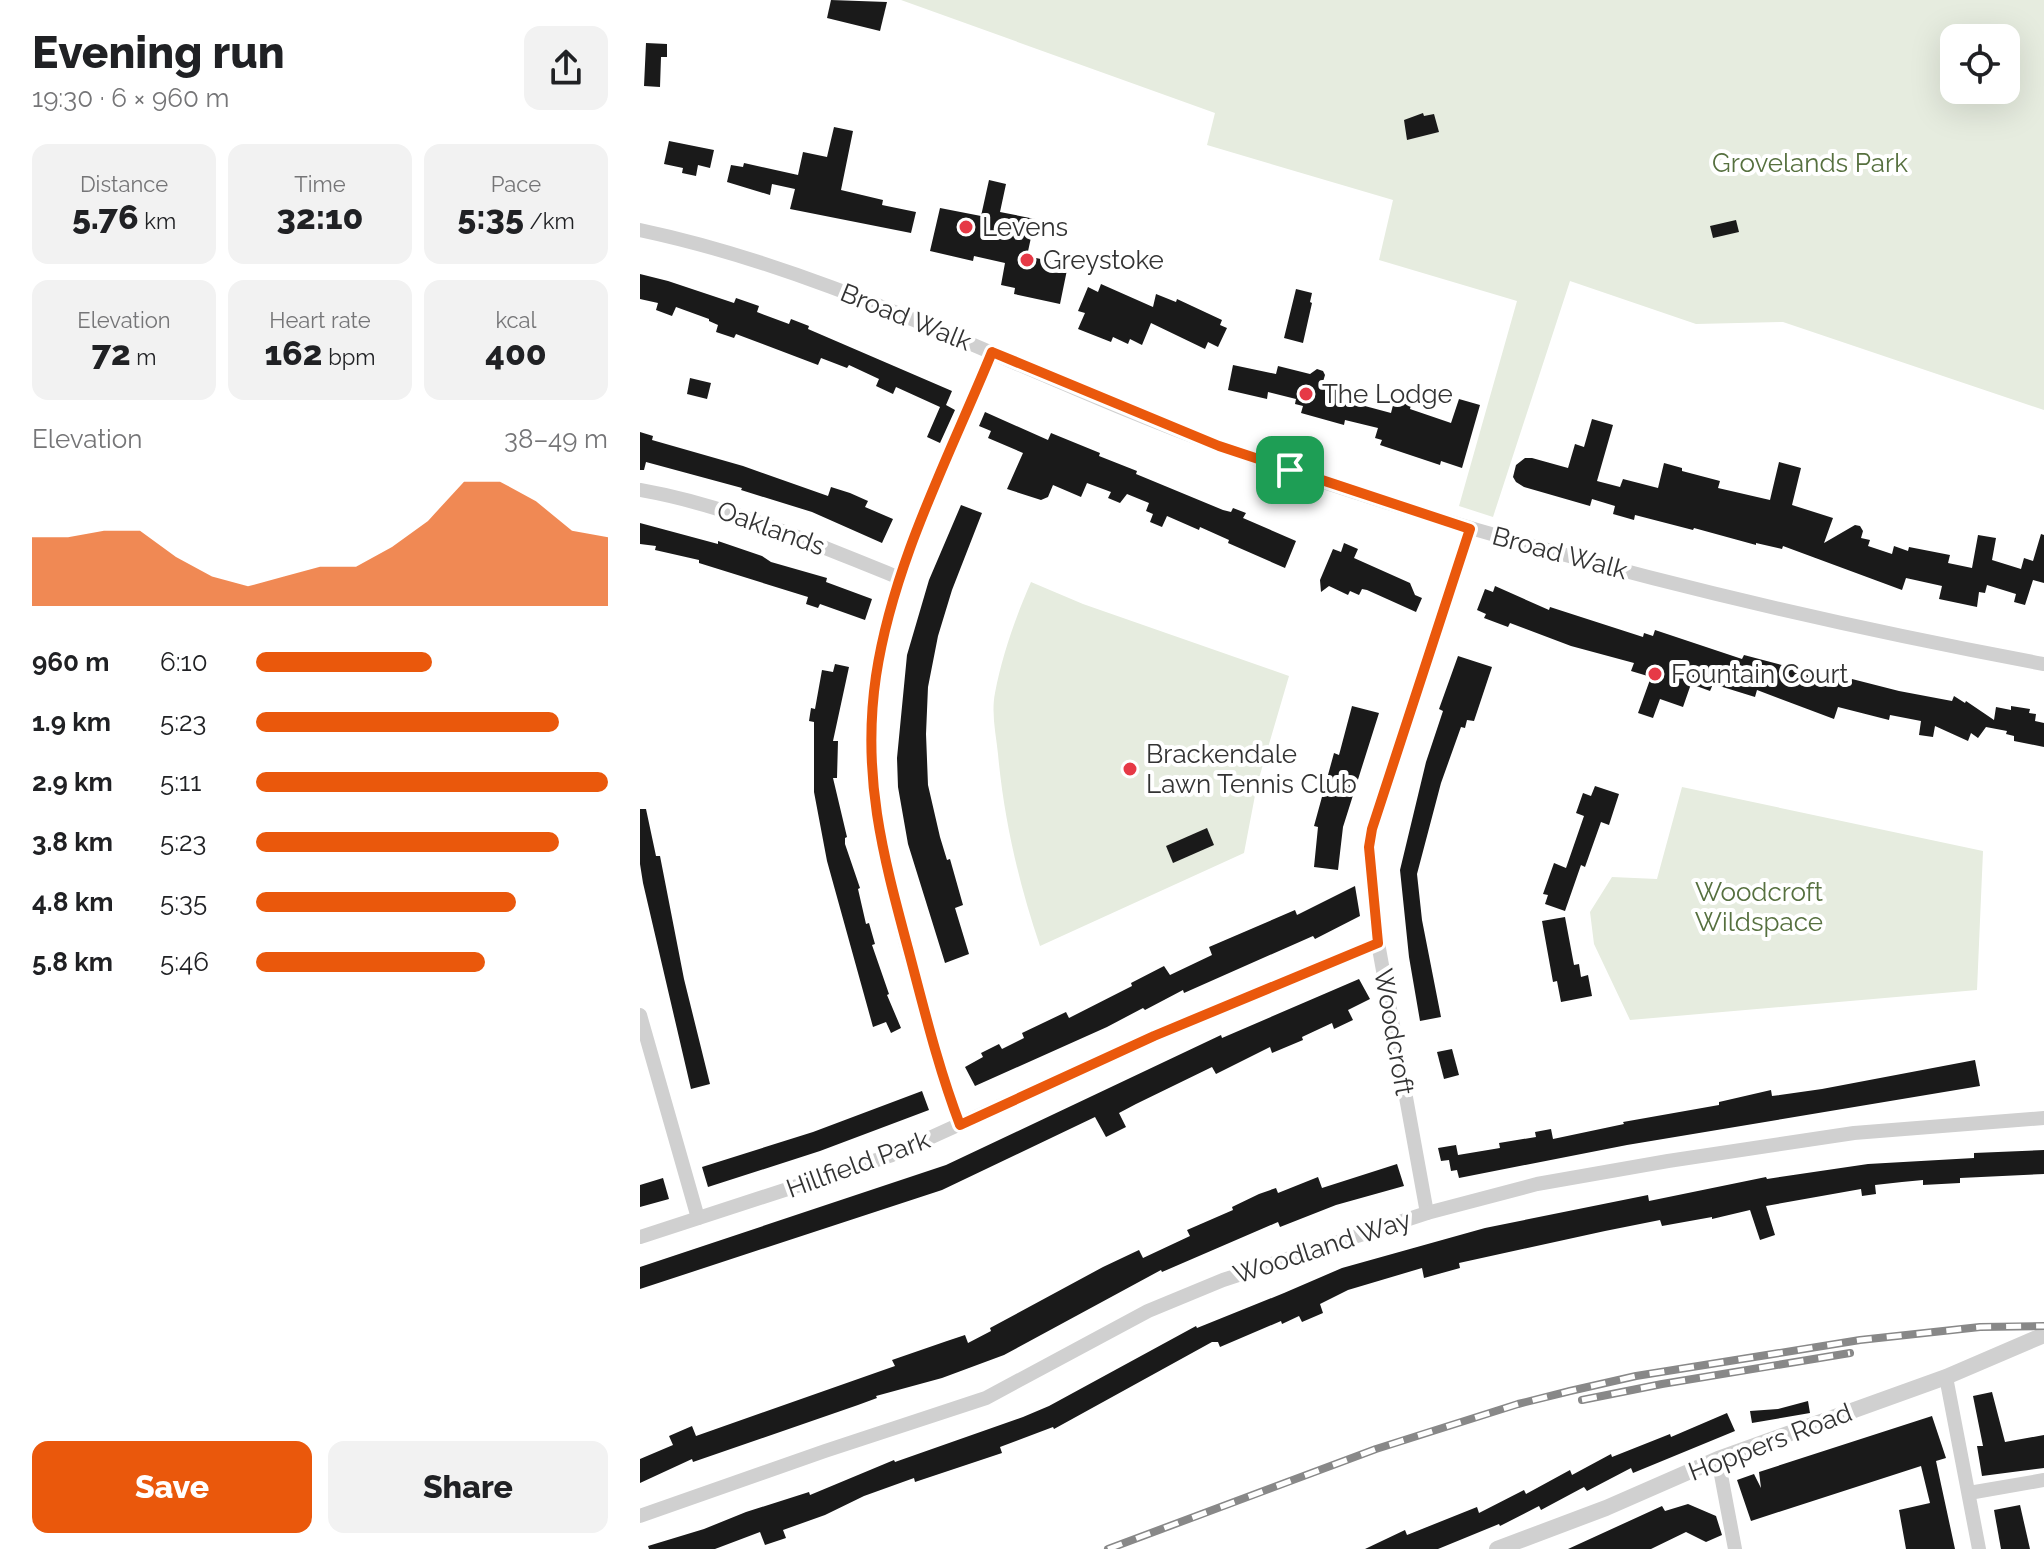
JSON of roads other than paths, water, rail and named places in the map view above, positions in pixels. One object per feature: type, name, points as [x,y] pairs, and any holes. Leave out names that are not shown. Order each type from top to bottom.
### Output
[{"type":"street","name":"Broad Walk","points":[[640,230],[754,260],[839,289],[1219,446],[1470,529],[1728,598],[1917,640],[2044,664]]},
{"type":"street","points":[[960,1125],[917,985],[876,819],[871,769],[871,717],[879,660],[900,578],[992,352]]},
{"type":"street","name":"Oaklands","points":[[640,490],[688,498],[754,519],[900,578]]},
{"type":"street","name":"Woodcroft","points":[[1427,1213],[1378,943],[1369,847],[1372,829],[1470,529]]},
{"type":"street","name":"Hillfield Park","points":[[640,1237],[854,1169],[960,1125],[1154,1036],[1378,943]]},
{"type":"street","points":[[640,1015],[648,1052],[698,1218]]},
{"type":"street","name":"Woodland Way","points":[[640,1516],[986,1398],[1148,1311],[1223,1280],[1427,1213],[1537,1184],[1684,1158],[1854,1133],[2044,1118]]},
{"type":"street","name":"Hoppers Road","points":[[1507,1547],[1718,1459],[1946,1377],[2044,1335]]},
{"type":"street","points":[[1946,1377],[1979,1549]]},
{"type":"street","points":[[1718,1459],[1735,1549]]},
{"type":"street","points":[[1969,1493],[2044,1480]]},
{"type":"railway","points":[[1108,1549],[1376,1449],[1518,1404],[1570,1391],[1636,1376],[1860,1340],[1980,1327],[2044,1326]]},
{"type":"railway","points":[[1582,1400],[1850,1353]]},
{"type":"place","name":"Levens","points":[[966,227]]},
{"type":"place","name":"Greystoke","points":[[1027,260]]},
{"type":"place","name":"The Lodge","points":[[1306,394]]},
{"type":"place","name":"Fountain Court","points":[[1655,674]]},
{"type":"place","name":"Brackendale Lawn Tennis Club","points":[[1130,769]]},
{"type":"park label","name":"Grovelands Park","points":[[1810,163]]},
{"type":"park label","name":"Woodcroft Wildspace","points":[[1759,907]]}]
